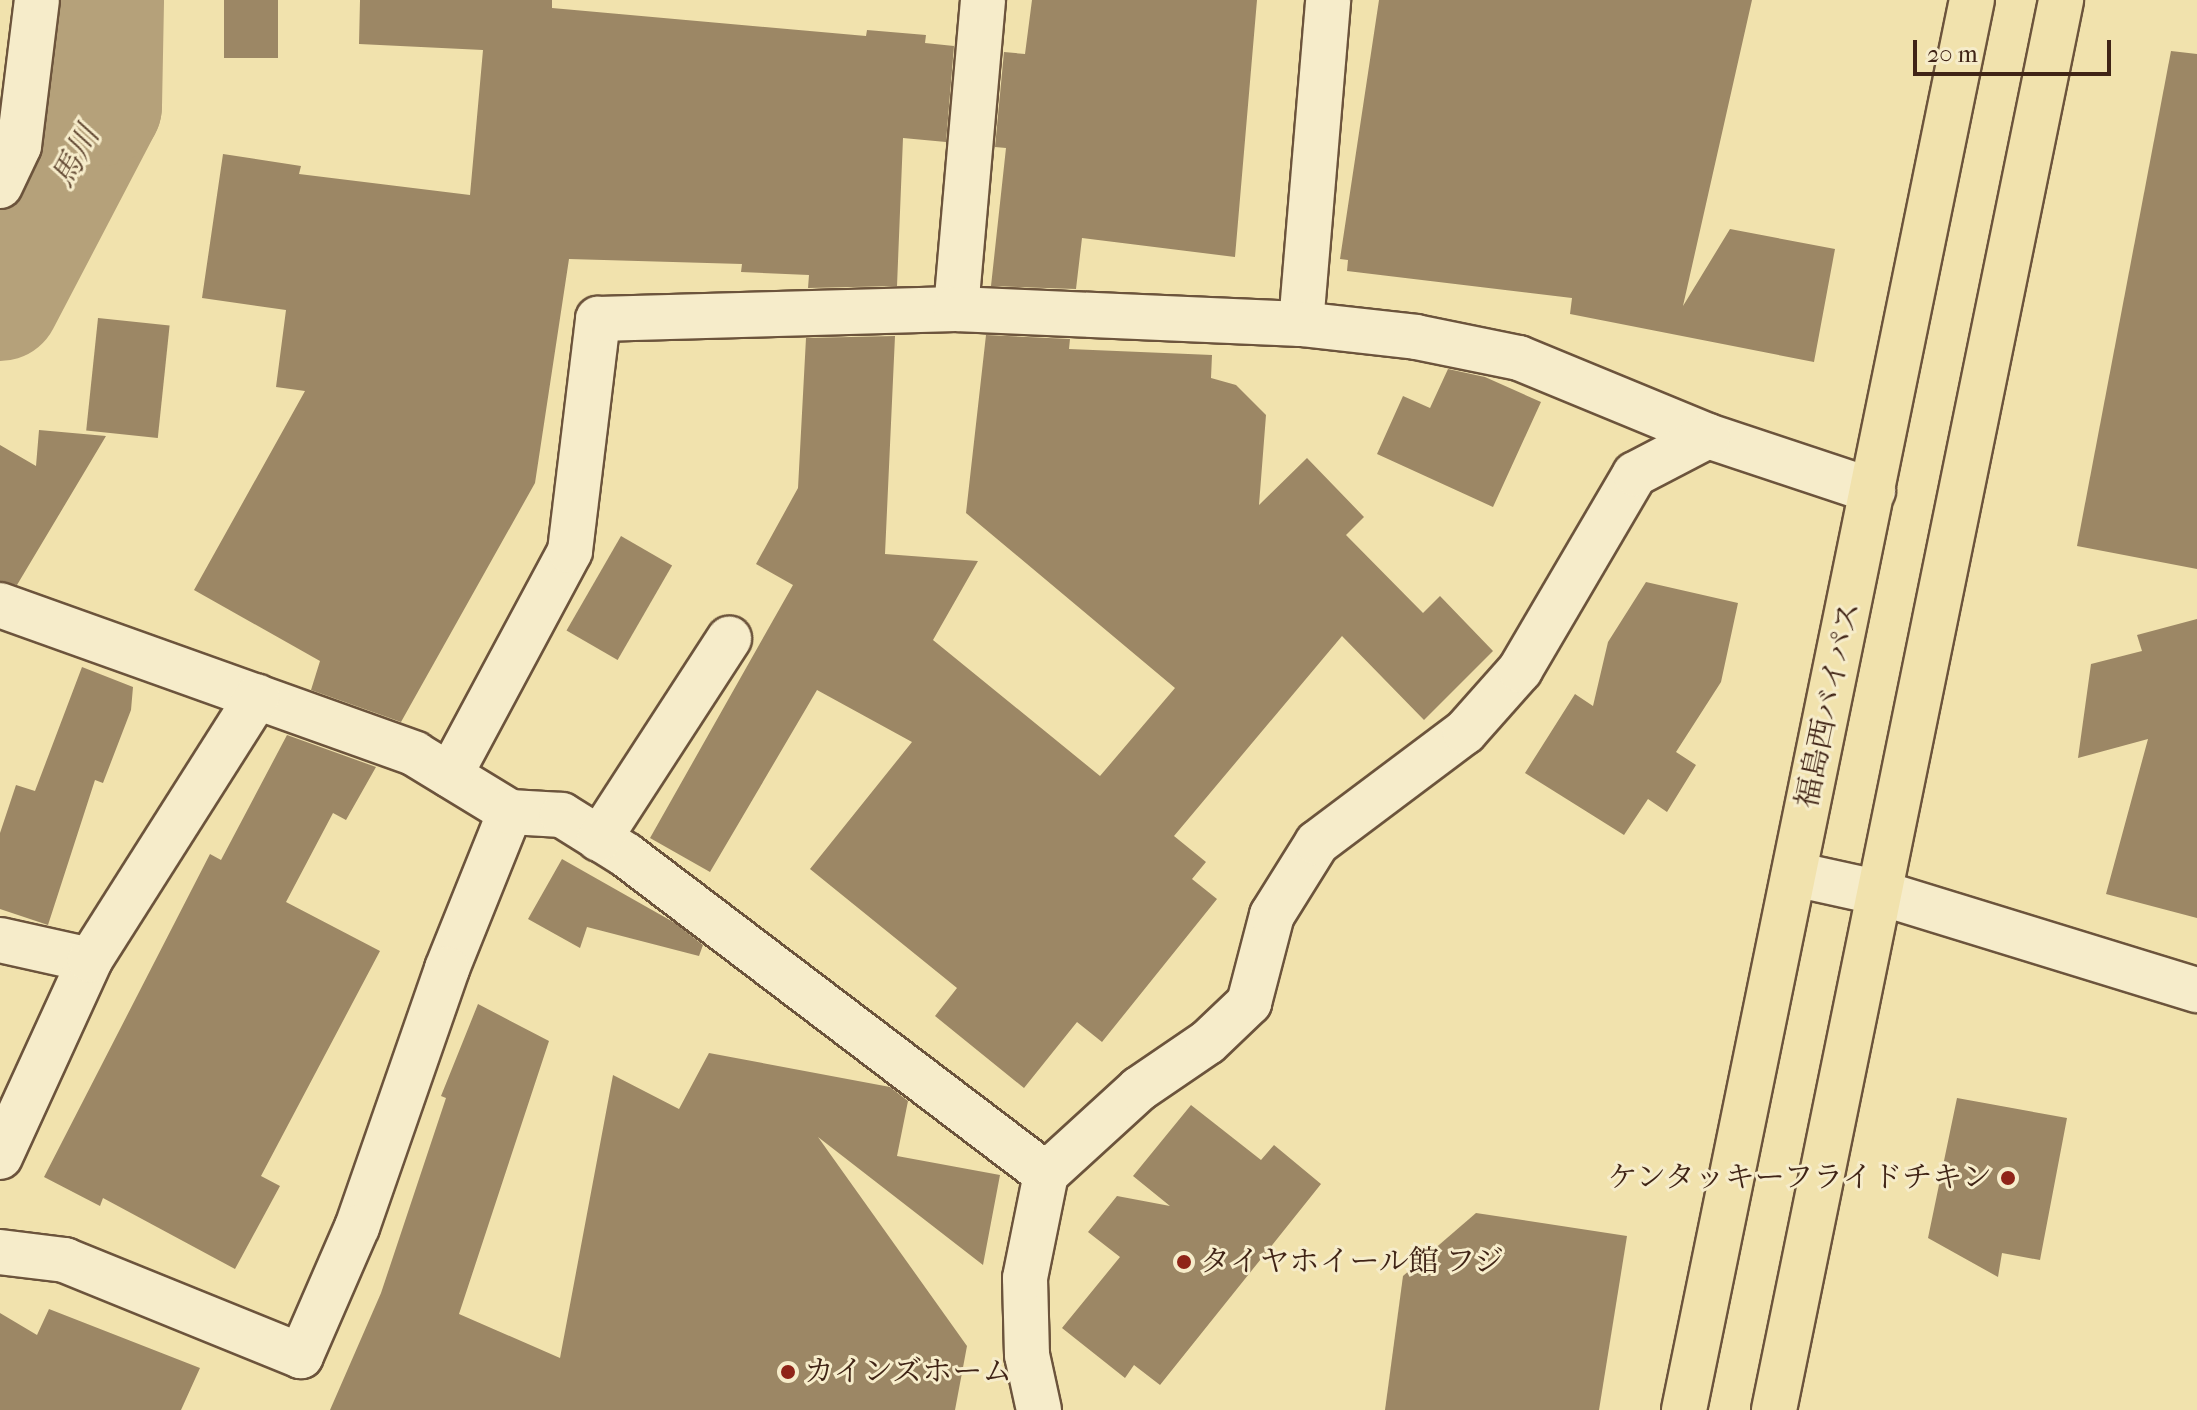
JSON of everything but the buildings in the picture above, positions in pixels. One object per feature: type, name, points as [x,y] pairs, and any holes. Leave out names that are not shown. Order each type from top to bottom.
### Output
[{"type":"highway","name":"福島西バイパス","points":[[1684,1410],[1972,0]]},
{"type":"highway","points":[[1774,1410],[2061,0]]},
{"type":"street","points":[[0,186],[19,146],[37,0]]},
{"type":"street","points":[[956,309],[983,0]]},
{"type":"street","points":[[1301,324],[1328,0]]},
{"type":"street","points":[[450,775],[570,551],[598,319],[956,309],[1301,324],[1519,358],[1708,436],[1873,491]]},
{"type":"street","points":[[1039,1410],[1027,1355],[1025,1278],[1046,1174],[1139,1089],[1208,1042],[1249,1003],[1272,915],[1317,843],[1465,732],[1520,670],[1635,474],[1708,436]]},
{"type":"street","points":[[0,605],[415,754],[510,812],[562,815],[599,839],[1046,1174]]},
{"type":"street","points":[[599,839],[729,639]]},
{"type":"street","points":[[0,1157],[90,960],[257,697]]},
{"type":"street","points":[[0,1252],[65,1260],[301,1356],[357,1227],[447,969],[510,812]]},
{"type":"street","points":[[1794,874],[1881,893],[2197,990]]},
{"type":"street","points":[[0,940],[90,960]]},
{"type":"waterway","name":"馬川","points":[[0,301],[102,106],[104,0]]},
{"type":"place","name":"ケンタッキーフライドチキン","points":[[2008,1178]]},
{"type":"place","name":"タイヤホイール館 フジ","points":[[1184,1262]]},
{"type":"place","name":"カインズホーム","points":[[788,1372]]}]
